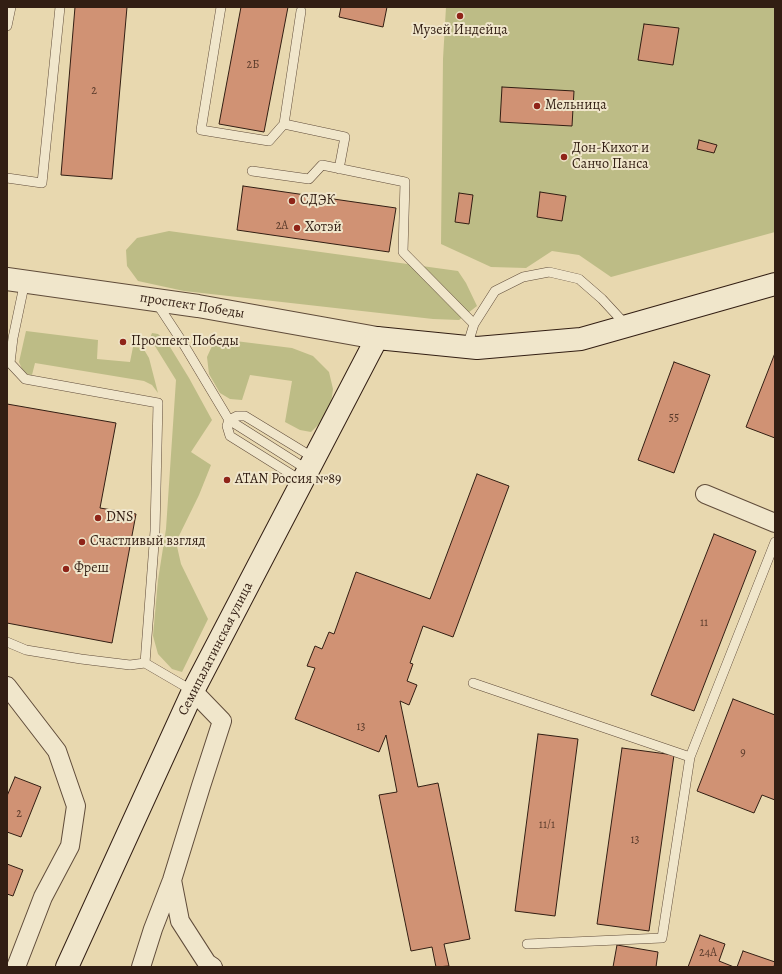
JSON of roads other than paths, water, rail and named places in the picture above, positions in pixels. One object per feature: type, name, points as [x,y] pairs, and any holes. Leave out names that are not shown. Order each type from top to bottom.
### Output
[{"type":"main road","name":"проспект Победы","points":[[16,280],[198,306],[377,338],[477,348],[581,339],[775,284]]},
{"type":"main road","name":"Семипалатинская улица","points":[[67,967],[193,691],[377,338]]},
{"type":"street","points":[[705,494],[775,523]]},
{"type":"street","points":[[7,686],[57,750],[76,806],[70,846],[43,897],[16,967]]},
{"type":"street","points":[[140,967],[172,880],[222,721],[193,691]]},
{"type":"street","points":[[172,880],[180,921],[207,963],[212,967]]},
{"type":"lane","points":[[7,26],[11,7]]},
{"type":"lane","points":[[7,178],[42,183],[60,7]]},
{"type":"lane","points":[[221,7],[200,130],[269,142],[284,124],[301,11]]},
{"type":"lane","points":[[284,124],[345,137],[339,169]]},
{"type":"lane","points":[[252,171],[309,179],[322,165],[405,182],[403,252],[474,324]]},
{"type":"lane","points":[[467,347],[474,324],[495,291],[523,277],[549,272],[579,279],[602,299],[627,326]]},
{"type":"lane","points":[[16,280],[10,363],[25,379],[158,403],[155,531],[145,663]]},
{"type":"lane","points":[[154,300],[181,340],[229,420]]},
{"type":"lane","points":[[237,416],[245,416],[308,470],[230,436],[227,426],[229,420],[237,416]]},
{"type":"lane","points":[[527,944],[662,938],[690,757],[775,542]]},
{"type":"lane","points":[[7,642],[26,650],[81,659],[130,665],[145,663],[193,691]]},
{"type":"lane","points":[[473,683],[690,757]]},
{"type":"place","name":"Музей Индейца","points":[[460,16]]},
{"type":"place","name":"Мельница","points":[[537,106]]},
{"type":"place","name":"Дон-Кихот и Санчо Панса","points":[[564,157]]},
{"type":"place","name":"СДЭК","points":[[292,201]]},
{"type":"place","name":"Хотэй","points":[[297,228]]},
{"type":"place","name":"Проспект Победы","points":[[123,342]]},
{"type":"place","name":"ATAN Россия №89","points":[[227,480]]},
{"type":"place","name":"DNS","points":[[98,518]]},
{"type":"place","name":"Счастливый взгляд","points":[[82,542]]},
{"type":"place","name":"Фреш","points":[[66,569]]}]
